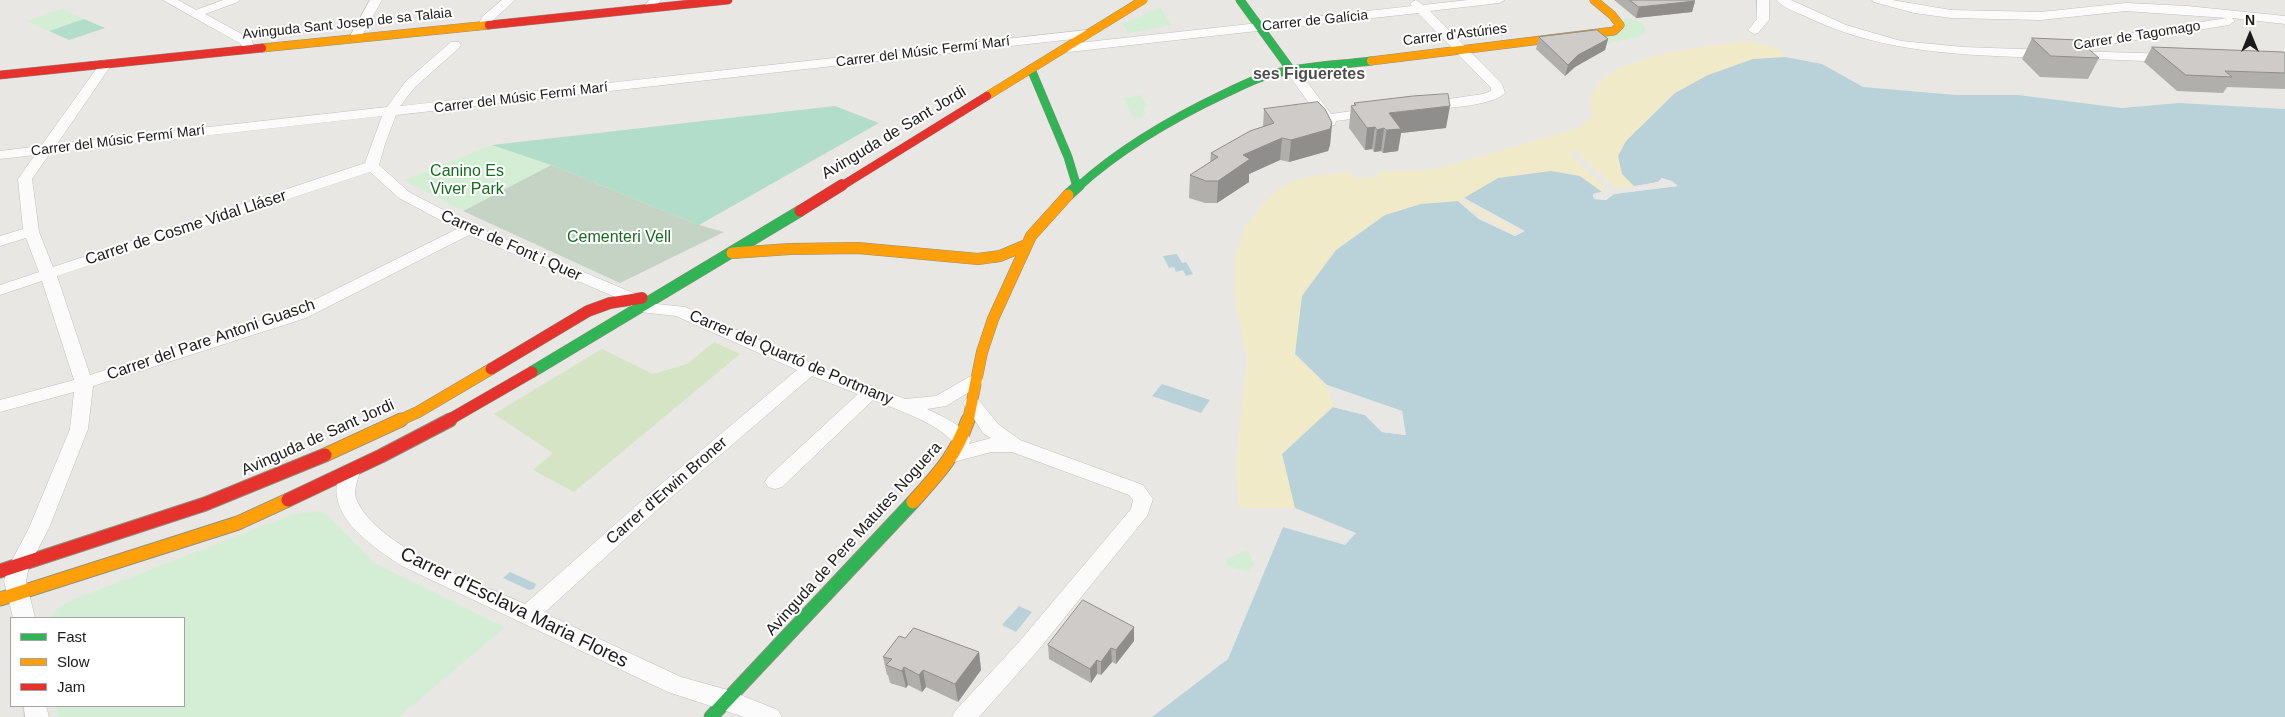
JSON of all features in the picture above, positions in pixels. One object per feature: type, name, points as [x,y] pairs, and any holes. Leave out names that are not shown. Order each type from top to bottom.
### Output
[{"type":"street","points":[[169,0],[247,42],[249,49]]},
{"type":"street","points":[[196,14],[234,0]]},
{"type":"street","points":[[355,38],[376,0]]},
{"type":"street","points":[[484,25],[487,19],[509,0]]},
{"type":"street","name":"Avinguda Sant Josep de sa Talaia","points":[[0,75],[484,25],[652,4],[728,0]]},
{"type":"street","name":"Avinguda de Sant Jordi","points":[[0,571],[134,528],[277,477],[418,412],[588,311],[610,303],[635,303],[669,290],[1142,0]]},
{"type":"street","points":[[1240,0],[1331,122],[1388,110]]},
{"type":"street","name":"Carrer de Galícia","points":[[1064,49],[1259,27],[1416,4],[1499,0]]},
{"type":"street","name":"Carrer d'Astúries","points":[[1292,70],[1614,31],[1620,26],[1612,15],[1594,0]]},
{"type":"street","points":[[1754,30],[1763,20],[1763,0]]},
{"type":"street","points":[[1782,0],[1839,27],[1894,43],[1945,50],[2184,58]]},
{"type":"street","points":[[1878,0],[1914,9],[1951,14],[2041,16],[2126,7],[2285,20]]},
{"type":"street","points":[[1408,108],[1486,98],[1498,93],[1497,87],[1416,4]]},
{"type":"street","name":"Carrer de Tagomago","points":[[2034,54],[2045,50],[2226,22],[2239,16]]},
{"type":"street","name":"Carrer de Galícia","points":[[1102,25],[1109,35],[1132,41]]},
{"type":"street","name":"Carrer del Músic Fermí Marí","points":[[0,155],[389,112],[424,110],[1087,34]]},
{"type":"street","points":[[372,166],[377,142],[389,112],[413,80],[454,45]]},
{"type":"street","points":[[24,617],[24,612],[9,597],[19,566],[39,528],[79,429],[84,383],[48,274],[31,232],[25,179],[106,64]]},
{"type":"street","points":[[1031,69],[1069,160],[1077,187]]},
{"type":"street","name":"Avinguda de Pere Matutes Noguera","points":[[711,717],[932,482],[958,448],[972,404],[975,381],[989,328],[1026,245],[1042,221],[1077,187],[1109,162],[1188,112],[1260,78],[1292,70]]},
{"type":"street","points":[[1004,85],[1025,85],[1038,89]]},
{"type":"street","points":[[1069,160],[1084,163],[1109,162]]},
{"type":"street","name":"Carrer de Font i Quer","points":[[372,166],[392,190],[469,229],[635,303]]},
{"type":"street","name":"Carrer de Cosme Vidal Lláser","points":[[0,290],[372,166]]},
{"type":"street","points":[[777,223],[776,240],[790,248]]},
{"type":"street","name":"Carrer del Pare Antoni Guasch","points":[[0,406],[84,383],[300,314],[469,229]]},
{"type":"street","points":[[0,241],[31,232]]},
{"type":"street","points":[[727,254],[790,248],[858,248],[964,258],[995,257],[1026,245]]},
{"type":"street","points":[[964,258],[986,270]]},
{"type":"street","points":[[997,278],[1007,288]]},
{"type":"street","name":"Carrer del Quartó de Portmany","points":[[669,290],[679,311]]},
{"type":"street","name":"Avinguda de Sant Jordi","points":[[9,597],[238,523],[350,472],[510,386],[622,316],[635,303]]},
{"type":"street","name":"Carrer del Quartó de Portmany","points":[[635,303],[679,311],[810,369],[903,405],[949,428],[958,448]]},
{"type":"street","name":"Carrer d'Erwin Broner","points":[[526,616],[661,495],[810,369]]},
{"type":"street","name":"Carrer del Quartó de Portmany","points":[[903,405],[940,402],[975,381]]},
{"type":"street","points":[[775,482],[870,393]]},
{"type":"street","points":[[964,717],[1027,648],[1140,511],[1143,499],[1136,490],[1013,445],[991,429],[972,404]]},
{"type":"street","points":[[958,448],[1013,445]]},
{"type":"street","name":"Carrer d'Esclava Maria Flores","points":[[350,472],[345,496],[357,520],[382,542],[410,560],[676,685],[728,700],[770,717]]},
{"type":"green space","points":[[1160,7],[1171,25],[1128,33],[1123,24]]},
{"type":"green space","points":[[62,9],[84,19],[49,31],[26,21]]},
{"type":"green space","points":[[1627,18],[1639,21],[1645,27],[1645,34],[1603,46],[1595,41],[1622,19]]},
{"type":"green space","points":[[84,19],[105,28],[69,40],[49,31]]},
{"type":"green space","points":[[1141,95],[1147,106],[1143,107],[1146,113],[1140,118],[1134,118],[1123,98]]},
{"type":"green space","points":[[835,106],[879,123],[699,225],[551,165],[492,145]]},
{"type":"green space","name":"Canino Es Viver Park","points":[[492,145],[551,165],[463,211],[404,180]]},
{"type":"green space","name":"Cementeri Vell","points":[[551,165],[699,225],[724,232],[620,283],[463,211]]},
{"type":"green space","points":[[714,342],[740,354],[574,492],[533,470],[553,453],[494,414],[602,349],[653,374],[687,364]]},
{"type":"green space","points":[[317,511],[327,514],[374,563],[505,627],[399,717],[58,717],[57,707],[185,707],[185,617],[52,617],[56,610],[72,600],[291,515]]},
{"type":"green space","points":[[1248,550],[1254,565],[1248,573],[1227,565],[1227,558]]},
{"type":"sand","points":[[1750,41],[1779,48],[1785,57],[1753,59],[1708,75],[1622,174],[1634,186],[1616,189],[1576,151],[1568,152],[1606,189],[1602,192],[1580,176],[1465,197],[1525,231],[1515,236],[1479,219],[1458,201],[1421,204],[1385,215],[1336,250],[1302,296],[1295,354],[1327,385],[1333,407],[1282,454],[1295,508],[1239,508],[1236,462],[1247,360],[1235,295],[1235,257],[1245,228],[1263,203],[1278,190],[1296,180],[1318,175],[1350,172],[1356,178],[1378,177],[1377,172],[1432,170],[1576,129],[1586,123],[1588,118],[1593,119],[1592,103],[1589,102],[1591,97],[1598,84],[1612,72],[1629,64],[1670,53],[1693,48]]},
{"type":"water","points":[[1785,57],[1822,64],[1863,87],[1956,95],[2018,95],[2122,108],[2179,103],[2285,109],[2285,717],[1152,717],[1228,659],[1283,527],[1345,545],[1356,533],[1295,508],[1282,454],[1333,407],[1365,415],[1382,432],[1405,435],[1402,411],[1327,385],[1295,354],[1302,296],[1336,250],[1385,215],[1421,204],[1458,201],[1479,219],[1515,236],[1524,231],[1464,198],[1498,178],[1551,171],[1580,176],[1602,192],[1593,194],[1594,199],[1606,200],[1614,194],[1677,186],[1662,178],[1658,182],[1634,186],[1622,174],[1618,156],[1626,141],[1675,93],[1708,75],[1753,59]]},
{"type":"water","points":[[1177,254],[1182,263],[1186,262],[1193,274],[1186,276],[1183,270],[1176,272],[1174,267],[1169,268],[1163,256]]},
{"type":"water","points":[[1162,384],[1210,400],[1201,413],[1152,396]]},
{"type":"water","points":[[510,572],[536,584],[534,589],[529,590],[503,578]]},
{"type":"water","points":[[1019,606],[1032,612],[1016,632],[1002,625]]},
{"type":"pier","points":[[1662,178],[1672,181],[1678,186],[1614,194],[1606,200],[1594,199],[1593,194],[1604,191],[1603,194],[1596,197],[1605,197],[1613,191],[1658,182]]},
{"type":"pier","points":[[1464,198],[1525,231],[1515,236],[1479,219],[1458,201],[1460,200],[1481,216],[1515,233],[1519,231],[1463,200]]},
{"type":"pier","points":[[1327,385],[1402,411],[1406,435],[1382,432],[1365,415],[1333,407],[1332,405],[1366,413],[1383,430],[1403,432],[1400,413],[1328,388]]},
{"type":"building","points":[[1630,0],[1694,0],[1695,1],[1639,7]]},
{"type":"building","points":[[1597,30],[1608,39],[1578,55],[1568,65],[1539,37]]},
{"type":"building","points":[[2032,38],[2078,40],[2099,58],[2051,56]]},
{"type":"building","points":[[2152,47],[2283,52],[2285,53],[2285,73],[2225,71],[2232,77],[2186,75]]},
{"type":"building","points":[[1448,94],[1450,106],[1389,113],[1401,129],[1386,130],[1384,128],[1377,130],[1375,127],[1367,128],[1351,106],[1356,105],[1354,103]]},
{"type":"building","points":[[1318,102],[1325,109],[1332,123],[1330,129],[1291,140],[1282,138],[1243,155],[1250,159],[1218,181],[1206,181],[1190,175],[1218,157],[1211,153],[1250,131],[1274,123],[1264,109]]},
{"type":"building","points":[[1083,600],[1134,627],[1116,650],[1111,648],[1101,662],[1097,660],[1090,669],[1048,645]]},
{"type":"building","points":[[914,628],[979,652],[955,684],[923,670],[919,675],[904,667],[902,671],[886,665],[892,659],[883,657],[899,636],[905,638]]},
{"type":"traffic: fast","points":[[1240,0],[1291,70]]},
{"type":"traffic: fast","points":[[1068,195],[1105,164],[1145,136],[1187,112],[1247,83],[1265,76],[1288,71],[1371,61]]},
{"type":"traffic: fast","points":[[1031,69],[1068,157],[1077,187]]},
{"type":"traffic: fast","points":[[532,372],[800,211]]},
{"type":"traffic: fast","points":[[711,717],[913,502]]},
{"type":"traffic: slow","points":[[987,96],[1143,0]]},
{"type":"traffic: slow","points":[[1371,61],[1614,31],[1620,25],[1612,15],[1594,0]]},
{"type":"traffic: slow","points":[[262,48],[489,25]]},
{"type":"traffic: slow","points":[[913,502],[945,467],[959,445],[970,415],[982,352],[993,319],[1031,236],[1068,195]]},
{"type":"traffic: slow","points":[[732,253],[790,249],[858,248],[978,259],[1000,256],[1026,245]]},
{"type":"traffic: slow","points":[[325,455],[418,412],[491,369]]},
{"type":"traffic: slow","points":[[0,599],[238,523],[288,500]]},
{"type":"traffic: jam","points":[[489,25],[728,0]]},
{"type":"traffic: jam","points":[[0,75],[262,48]]},
{"type":"traffic: jam","points":[[800,211],[987,96]]},
{"type":"traffic: jam","points":[[491,369],[588,311],[610,303],[642,298]]},
{"type":"traffic: jam","points":[[288,500],[412,440],[532,372]]},
{"type":"traffic: jam","points":[[0,571],[205,504],[325,455]]},
{"type":"district","name":"ses Figueretes","points":[[1309,75]]}]
